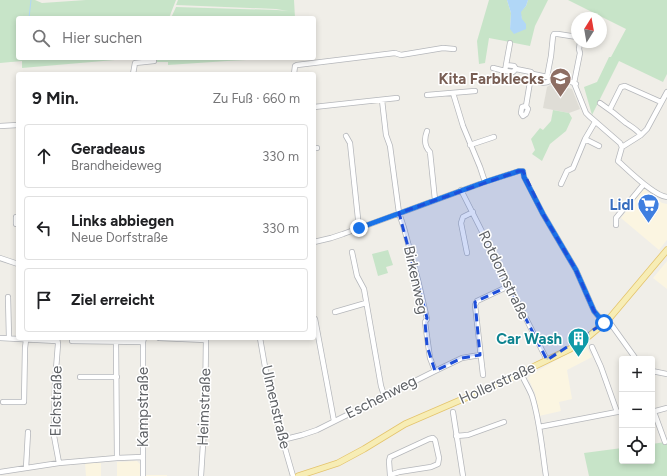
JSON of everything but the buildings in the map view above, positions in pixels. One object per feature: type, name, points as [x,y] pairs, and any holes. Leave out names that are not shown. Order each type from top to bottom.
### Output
[{"type":"main road","name":"Hollerstraße","points":[[298,476],[338,463],[405,424],[521,373],[570,348],[589,336],[606,322],[667,250]]},
{"type":"street","points":[[506,65],[531,72],[535,81],[542,83],[550,81],[549,77],[553,36],[554,34],[558,34],[571,36]]},
{"type":"street","points":[[505,71],[510,43]]},
{"type":"street","points":[[294,72],[295,66],[297,65],[395,53],[401,55],[443,48],[454,49]]},
{"type":"street","points":[[579,48],[580,53],[574,83],[586,113],[620,143],[622,147]]},
{"type":"street","points":[[133,72],[135,63],[154,62]]},
{"type":"street","points":[[493,68],[513,72],[516,69]]},
{"type":"street","points":[[526,106],[530,82],[533,76]]},
{"type":"street","points":[[549,77],[574,83]]},
{"type":"street","points":[[610,110],[621,87],[625,86],[664,99]]},
{"type":"street","points":[[427,95],[475,91]]},
{"type":"street","points":[[667,92],[647,129],[622,147],[618,161],[644,184],[660,195],[667,197]]},
{"type":"street","points":[[453,93],[470,145],[485,182]]},
{"type":"street","points":[[316,107],[397,98]]},
{"type":"street","name":"Birkenweg","points":[[382,100],[386,135],[390,146],[399,213],[426,312],[427,318],[425,322],[427,346],[435,371]]},
{"type":"street","points":[[600,103],[630,126],[635,128],[640,135]]},
{"type":"street","points":[[561,184],[568,171],[572,168],[585,139],[595,122]]},
{"type":"street","points":[[0,126],[16,125]]},
{"type":"street","points":[[427,131],[425,137],[426,148],[430,152],[435,200]]},
{"type":"street","points":[[346,136],[350,143],[359,228]]},
{"type":"street","points":[[470,145],[494,137]]},
{"type":"street","points":[[585,139],[599,146]]},
{"type":"street","points":[[316,242],[331,238],[485,182],[523,171],[524,177],[543,214],[576,270],[594,311],[606,322],[634,356]]},
{"type":"street","points":[[616,225],[616,218],[644,184]]},
{"type":"street","name":"Rotdornstraße","points":[[462,190],[547,360]]},
{"type":"street","points":[[467,253],[461,223],[463,217],[473,212]]},
{"type":"street","points":[[16,217],[16,224]]},
{"type":"street","points":[[352,252],[357,276],[364,289],[380,386],[384,395]]},
{"type":"street","points":[[0,258],[16,263]]},
{"type":"street","points":[[483,375],[475,305],[477,301],[509,286]]},
{"type":"street","points":[[8,298],[9,338]]},
{"type":"street","points":[[334,312],[366,303]]},
{"type":"street","points":[[316,324],[334,421]]},
{"type":"street","points":[[0,338],[16,339]]},
{"type":"street","points":[[3,402],[24,402],[26,340]]},
{"type":"street","name":"Elchstraße","points":[[57,340],[54,382],[54,436],[59,463]]},
{"type":"street","points":[[72,341],[90,340],[116,342],[143,340]]},
{"type":"street","name":"Kampstraße","points":[[143,340],[143,476]]},
{"type":"street","name":"Heimstraße","points":[[201,476],[205,413],[206,340]]},
{"type":"street","name":"Ulmenstraße","points":[[260,340],[268,384],[293,476]]},
{"type":"street","points":[[116,342],[117,458]]},
{"type":"street","points":[[539,427],[619,412],[592,347]]},
{"type":"street","name":"Eschenweg","points":[[282,440],[317,430],[384,395],[462,358],[480,355]]},
{"type":"street","points":[[655,372],[667,374]]},
{"type":"street","points":[[521,373],[531,394],[539,427],[546,476],[542,476]]},
{"type":"street","points":[[80,377],[117,377]]},
{"type":"street","points":[[655,411],[667,408]]},
{"type":"street","points":[[453,412],[463,476]]},
{"type":"street","points":[[655,417],[665,442]]},
{"type":"street","points":[[456,436],[468,435],[504,422]]},
{"type":"street","points":[[26,468],[28,432]]},
{"type":"street","points":[[433,438],[435,440],[439,458],[438,464],[431,467],[399,472],[390,476],[390,457],[429,439],[433,438]]},
{"type":"street","points":[[0,472],[59,463],[143,457]]},
{"type":"street","points":[[10,470],[10,476]]},
{"type":"highlighted area","points":[[519,171],[523,171],[543,214],[576,270],[594,311],[604,323],[547,360],[509,286],[475,302],[480,355],[462,358],[435,371],[427,346],[425,322],[427,318],[399,213]]},
{"type":"shaded area","name":"Kita Farbklecks","points":[[552,84],[572,89],[580,109],[569,113],[543,108],[547,87]]},
{"type":"shaded area","points":[[644,189],[662,203],[667,204],[667,240],[659,250],[621,218]]},
{"type":"shaded area","points":[[667,261],[667,289],[653,278]]},
{"type":"shaded area","points":[[586,343],[592,357],[567,370],[572,399],[559,402],[561,411],[539,416],[535,393],[528,378],[532,374]]},
{"type":"shaded area","points":[[137,461],[140,464],[140,475],[167,476],[117,476],[117,462]]},
{"type":"shaded area","points":[[85,463],[101,463],[101,476],[86,476]]},
{"type":"green space","points":[[0,0],[35,0],[42,3],[86,0],[176,0],[170,16],[16,16],[16,60],[115,60],[22,68],[22,61],[0,63]]},
{"type":"green space","points":[[178,0],[294,0],[295,16],[172,16],[176,7],[288,11],[276,9],[176,5]]},
{"type":"green space","points":[[489,0],[507,0],[511,13],[510,29],[522,19],[520,12],[526,6],[528,0],[548,0],[535,26],[530,46],[489,38],[485,63],[479,64],[477,41]]},
{"type":"green space","points":[[568,0],[667,0],[667,74],[663,82],[619,61],[592,115],[584,87],[597,82],[609,57],[611,57],[626,29],[607,20],[607,12],[592,12]]},
{"type":"green space","points":[[156,60],[247,60],[168,65],[168,62],[155,62]]},
{"type":"green space","points":[[553,110],[569,113],[572,118],[566,131],[550,144],[542,161],[532,154],[535,150],[531,139],[540,128],[543,130],[551,121]]},
{"type":"green space","points":[[388,250],[393,265],[386,267],[388,273],[378,276],[372,254]]},
{"type":"green space","points":[[665,442],[667,444],[667,476],[589,476],[584,453],[619,448],[619,464],[655,464],[655,444]]},
{"type":"water","points":[[507,0],[528,0],[526,6],[521,12],[522,19],[526,24],[526,29],[514,34],[510,29],[511,13]]},
{"type":"waterway","points":[[29,16],[31,0]]},
{"type":"place","name":"Kita Farbklecks","points":[[560,98]]},
{"type":"place","name":"Lidl","points":[[649,224]]},
{"type":"place","name":"Car Wash","points":[[578,358]]},
{"type":"route","points":[[359,228],[485,182],[523,171],[524,177],[543,214],[576,270],[594,311],[604,323]]}]
